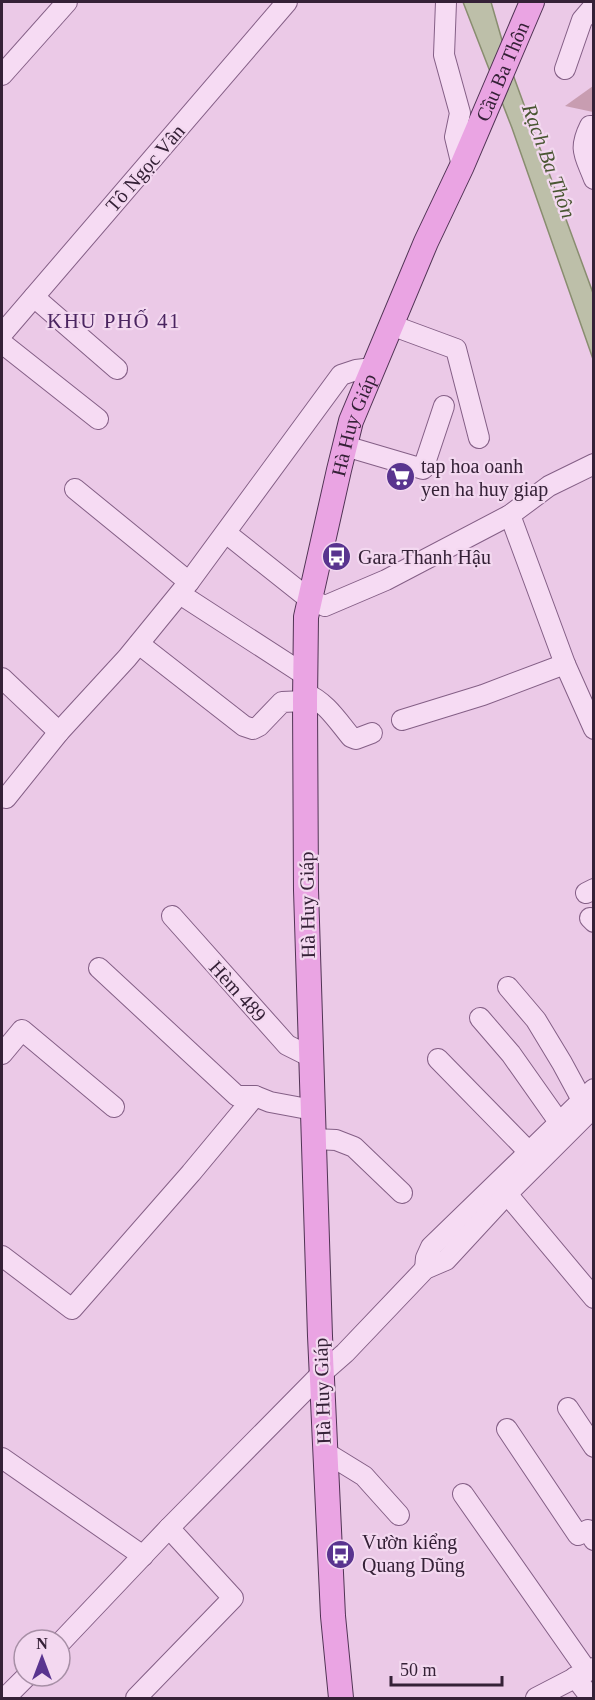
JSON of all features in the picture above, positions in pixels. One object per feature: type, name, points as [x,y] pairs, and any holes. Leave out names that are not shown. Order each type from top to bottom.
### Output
[{"type":"main road","name":"Cầu Ba Thôn","points":[[472,142],[532,2]]},
{"type":"main road","name":"Hà Huy Giáp","points":[[341,1698],[333,1616],[321,1374],[306,890],[306,617],[351,421],[426,242],[472,142]]},
{"type":"street","points":[[3,70],[67,2]]},
{"type":"street","points":[[446,2],[444,55],[460,113],[455,137],[462,166]]},
{"type":"street","name":"Tô Ngọc Vân","points":[[2,334],[278,5]]},
{"type":"street","points":[[565,69],[582,20],[594,6]]},
{"type":"street","points":[[594,126],[590,126],[583,149],[594,179]]},
{"type":"street","points":[[34,297],[117,369]]},
{"type":"street","points":[[391,325],[456,349],[479,438]]},
{"type":"street","points":[[2,343],[98,419]]},
{"type":"street","points":[[6,798],[59,732],[139,644],[184,588],[341,375],[373,368]]},
{"type":"street","points":[[345,446],[423,469],[444,405]]},
{"type":"street","points":[[226,533],[309,599],[325,606],[386,580],[510,515],[549,486],[594,464]]},
{"type":"street","points":[[75,489],[184,588],[324,704],[351,737],[356,739],[372,733]]},
{"type":"street","points":[[510,515],[565,664],[594,729]]},
{"type":"street","points":[[139,644],[244,726],[253,729],[259,726],[282,702],[305,690]]},
{"type":"street","points":[[402,720],[565,664]]},
{"type":"street","points":[[2,678],[59,732]]},
{"type":"street","name":"Hèm 489","points":[[172,916],[287,1045],[311,1057]]},
{"type":"street","points":[[99,968],[237,1096],[255,1096],[270,1102],[313,1110]]},
{"type":"street","points":[[508,987],[536,1020],[562,1063],[590,1098]]},
{"type":"street","points":[[480,1018],[511,1054],[559,1122]]},
{"type":"street","points":[[2,1054],[22,1030],[114,1107]]},
{"type":"street","points":[[438,1059],[528,1151]]},
{"type":"street","points":[[2,1256],[72,1309],[255,1096]]},
{"type":"street","points":[[425,1269],[426,1258],[431,1247],[528,1151],[559,1122],[590,1098]]},
{"type":"street","points":[[72,1630],[169,1528],[321,1374],[345,1353],[425,1269],[446,1260],[590,1098]]},
{"type":"street","points":[[314,1139],[336,1140],[354,1147],[402,1193]]},
{"type":"street","points":[[507,1194],[592,1293]]},
{"type":"street","points":[[568,1408],[594,1447]]},
{"type":"street","points":[[507,1429],[578,1535],[588,1530],[594,1540]]},
{"type":"street","points":[[325,1452],[364,1476],[399,1515]]},
{"type":"street","points":[[2,1458],[143,1556]]},
{"type":"street","points":[[463,1494],[585,1672],[591,1698]]},
{"type":"street","points":[[136,1698],[233,1598],[169,1528]]},
{"type":"street","points":[[536,1698],[585,1672]]},
{"type":"shaded area","points":[[463,2],[491,2],[508,61],[593,293],[593,359],[512,128]]},
{"type":"shaded area","points":[[593,86],[593,112],[565,106]]},
{"type":"place","name":"tap hoa oanh yen ha huy giap","points":[[400,477]]},
{"type":"place","name":"Gara Thanh Hậu","points":[[337,557]]},
{"type":"place","name":"Vườn kiểng Quang Dũng","points":[[341,1554]]},
{"type":"district","name":"KHU PHỐ 41","points":[[114,321]]},
{"type":"water label","name":"Rạch Ba Thôn","points":[[549,161]]}]
